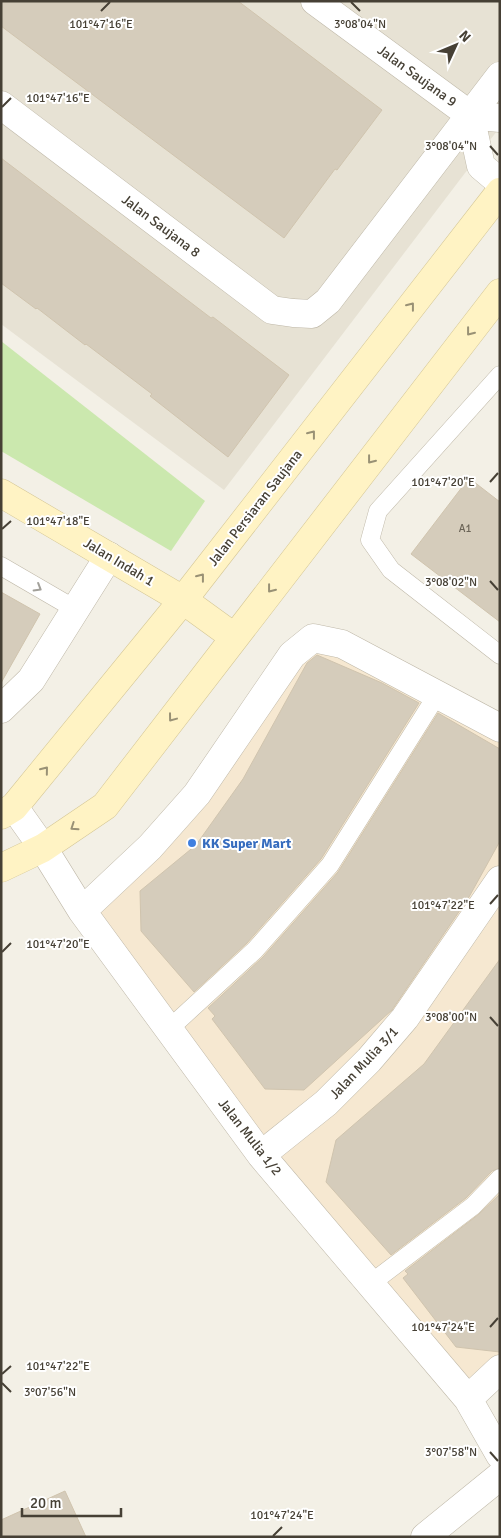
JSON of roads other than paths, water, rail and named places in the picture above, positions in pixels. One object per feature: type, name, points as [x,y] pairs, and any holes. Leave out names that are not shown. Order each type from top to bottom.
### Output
[{"type":"street","name":"Jalan Saujana 9","points":[[315,1],[470,115]]},
{"type":"street","points":[[470,115],[500,76]]},
{"type":"street","name":"Jalan Saujana 8","points":[[1,105],[272,310],[293,314],[312,314],[328,301],[470,115]]},
{"type":"street","points":[[470,115],[500,118]]},
{"type":"street","points":[[470,115],[490,174]]},
{"type":"street","name":"Jalan Persiaran Saujana","points":[[8,811],[183,600],[500,192]]},
{"type":"street","points":[[1,868],[43,848],[105,806],[500,293]]},
{"type":"street","name":"Jalan Indah 1","points":[[1,493],[183,600],[234,637]]},
{"type":"street","points":[[1,709],[31,680],[109,556]]},
{"type":"street","points":[[82,911],[150,847],[197,794],[292,655],[313,638],[342,644],[500,728]]},
{"type":"street","name":"Jalan Mulia 1/2","points":[[8,811],[43,848],[82,911],[261,1155],[468,1399],[500,1455]]},
{"type":"street","name":"Jalan Mulia 3/1","points":[[261,1155],[326,1103],[375,1053],[405,1018],[500,880]]},
{"type":"street","points":[[468,1399],[500,1368]]},
{"type":"street","points":[[424,1537],[500,1476]]},
{"type":"lane","points":[[500,375],[378,511],[370,540],[392,570],[500,655]]},
{"type":"lane","points":[[1,566],[75,609]]},
{"type":"lane","points":[[169,1029],[255,950],[330,865],[437,695]]},
{"type":"lane","points":[[370,1284],[473,1206],[500,1178]]},
{"type":"place","name":"KK Super Mart","points":[[192,843]]}]
